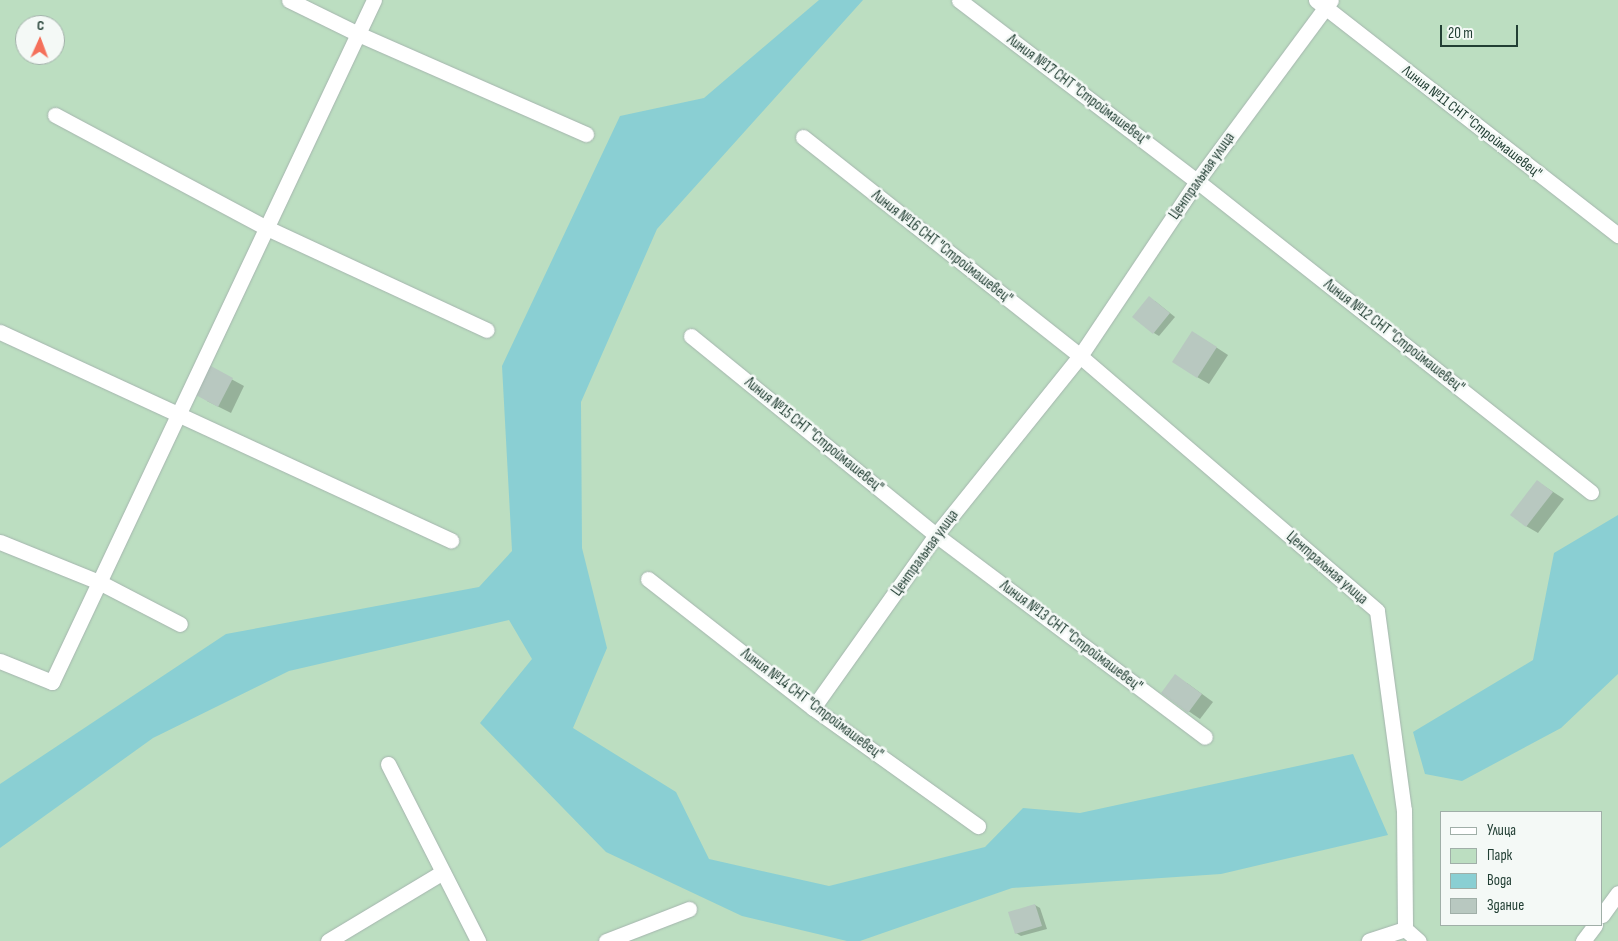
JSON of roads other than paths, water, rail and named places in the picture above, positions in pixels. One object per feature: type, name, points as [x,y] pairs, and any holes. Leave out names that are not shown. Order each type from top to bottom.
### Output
[{"type":"street","points":[[289,0],[358,34],[586,134]]},
{"type":"street","points":[[0,661],[52,682],[374,0]]},
{"type":"street","name":"Линия №17 СНТ \"Строймашевец\"","points":[[959,0],[1197,181]]},
{"type":"street","name":"Центральная улица","points":[[813,708],[936,534],[1080,356],[1197,181],[1324,3]]},
{"type":"street","name":"Линия №11 СНТ \"Строймашевец\"","points":[[1324,3],[1618,235]]},
{"type":"street","points":[[55,115],[267,228],[487,330]]},
{"type":"street","name":"Линия №16 СНТ \"Строймашевец\"","points":[[803,137],[1080,356]]},
{"type":"street","name":"Линия №12 СНТ \"Строймашевец\"","points":[[1197,181],[1592,492]]},
{"type":"street","points":[[0,332],[177,417],[451,540]]},
{"type":"street","name":"Линия №15 СНТ \"Строймашевец\"","points":[[691,336],[936,534]]},
{"type":"street","name":"Центральная улица","points":[[1080,356],[1377,611],[1404,810],[1405,929]]},
{"type":"street","name":"Линия №13 СНТ \"Строймашевец\"","points":[[936,534],[1205,737]]},
{"type":"street","points":[[0,542],[99,582],[180,624]]},
{"type":"street","name":"Линия №14 СНТ \"Строймашевец\"","points":[[648,579],[813,708],[978,826]]},
{"type":"street","points":[[388,764],[441,873],[478,941]]},
{"type":"street","points":[[328,941],[441,873]]},
{"type":"street","points":[[1603,914],[1618,893]]},
{"type":"street","points":[[606,941],[689,909]]},
{"type":"street","points":[[1583,941],[1594,926]]},
{"type":"street","points":[[1370,941],[1405,929],[1419,941]]},
{"type":"water","points":[[819,0],[863,0],[657,229],[581,402],[582,548],[607,648],[573,728],[676,792],[709,859],[829,886],[985,847],[1023,808],[1080,813],[1353,754],[1388,835],[1221,874],[1012,888],[860,941],[847,941],[742,916],[606,852],[480,723],[532,659],[509,620],[289,671],[153,738],[0,848],[0,784],[226,634],[479,587],[512,551],[502,366],[620,116],[704,98]]},
{"type":"water","points":[[1618,515],[1618,674],[1561,728],[1462,781],[1425,774],[1413,732],[1533,660],[1554,553]]}]
